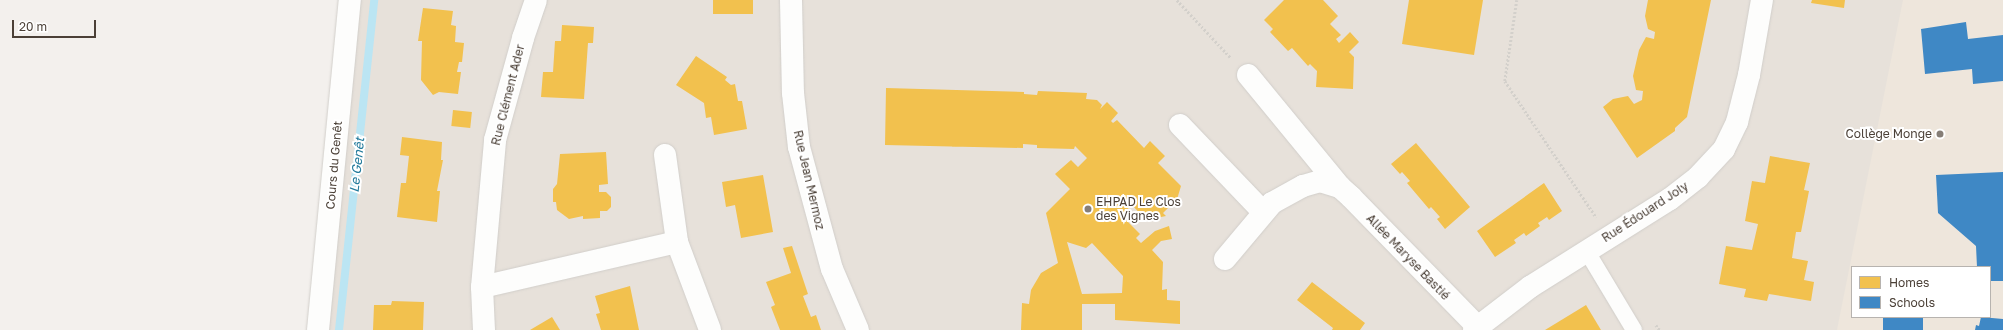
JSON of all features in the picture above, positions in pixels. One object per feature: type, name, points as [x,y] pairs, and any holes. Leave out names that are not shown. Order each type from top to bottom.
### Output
[{"type":"street","name":"Cours du Genêt","points":[[318,330],[350,0]]},
{"type":"street","name":"Rue Clément Ader","points":[[484,330],[482,287],[495,140],[523,38],[536,0]]},
{"type":"street","name":"Rue Jean Mermoz","points":[[791,0],[792,93],[799,147],[832,269],[858,330]]},
{"type":"street","name":"Rue Édouard Joly","points":[[1476,328],[1530,287],[1586,250],[1670,199],[1698,177],[1724,149],[1736,122],[1747,82],[1762,0]]},
{"type":"street","name":"Allée Maryse Bastié","points":[[1248,75],[1340,187],[1476,328]]},
{"type":"street","points":[[1180,125],[1263,212]]},
{"type":"street","points":[[665,156],[677,242],[710,330]]},
{"type":"street","name":"Allée Maryse Bastié","points":[[1225,259],[1272,203],[1314,182],[1320,181],[1340,187]]},
{"type":"street","points":[[482,287],[677,242]]},
{"type":"lane","points":[[1586,250],[1634,330]]},
{"type":"path","points":[[1177,0],[1248,75]]},
{"type":"path","points":[[1518,0],[1505,82],[1609,236]]},
{"type":"path","points":[[1652,318],[1660,330]]},
{"type":"shaded area","points":[[341,0],[2003,0],[2003,330],[311,330]]},
{"type":"shaded area","name":"Collège Monge","points":[[1903,0],[2003,0],[2003,330],[1837,330]]},
{"type":"building: Homes","points":[[713,0],[753,0],[753,14],[713,14]]},
{"type":"building: Homes","points":[[1284,0],[1323,0],[1338,16],[1330,24],[1341,35],[1336,39],[1339,43],[1350,32],[1359,42],[1349,52],[1354,57],[1353,89],[1316,87],[1317,71],[1310,64],[1308,66],[1292,48],[1288,51],[1270,32],[1273,29],[1264,20]]},
{"type":"building: Homes","points":[[1409,0],[1483,0],[1474,55],[1402,44]]},
{"type":"building: Homes","points":[[1648,0],[1711,0],[1687,117],[1675,128],[1675,131],[1637,158],[1603,107],[1613,99],[1628,96],[1634,104],[1642,100],[1643,91],[1636,90],[1633,76],[1639,50],[1646,37],[1654,39],[1655,32],[1648,29],[1645,16]]},
{"type":"building: Homes","points":[[1812,0],[1845,0],[1844,8],[1811,3]]},
{"type":"building: Homes","points":[[423,8],[453,11],[451,25],[456,26],[455,42],[464,43],[462,62],[459,62],[457,72],[461,72],[458,94],[439,92],[433,95],[421,80],[422,41],[418,41]]},
{"type":"building: Homes","points":[[562,25],[594,27],[593,43],[588,43],[584,99],[541,97],[543,72],[553,72],[555,41],[561,41]]},
{"type":"building: Homes","points":[[696,56],[727,77],[725,80],[731,85],[735,84],[738,101],[742,101],[747,129],[714,135],[711,117],[706,118],[704,103],[676,85]]},
{"type":"building: Homes","name":"EHPAD Le Clos des Vignes","points":[[886,88],[1024,92],[1024,94],[1037,95],[1038,91],[1087,93],[1086,99],[1097,100],[1102,105],[1100,109],[1107,102],[1118,113],[1111,121],[1113,123],[1117,120],[1144,148],[1150,141],[1165,156],[1158,163],[1181,186],[1175,206],[1172,204],[1163,213],[1166,216],[1146,220],[1132,205],[1121,215],[1140,234],[1136,238],[1141,243],[1155,231],[1169,226],[1172,239],[1161,241],[1152,250],[1163,262],[1162,290],[1167,289],[1167,300],[1180,301],[1180,324],[1115,320],[1115,304],[1082,304],[1082,330],[1021,330],[1022,303],[1029,304],[1031,290],[1041,273],[1058,263],[1046,213],[1070,189],[1055,174],[1071,160],[1078,167],[1087,158],[1075,146],[1074,149],[1037,148],[1037,145],[1023,144],[1023,148],[885,145]],"holes":[[[1067,242],[1086,248],[1092,243],[1123,276],[1122,293],[1082,294]]]},
{"type":"building: Homes","points":[[453,110],[472,112],[470,128],[451,126]]},
{"type":"building: Homes","points":[[402,137],[442,142],[441,160],[443,160],[437,191],[440,191],[437,222],[397,217],[401,183],[406,183],[409,156],[400,155]]},
{"type":"building: Homes","points":[[1416,143],[1470,207],[1445,229],[1437,219],[1440,217],[1431,207],[1429,209],[1407,183],[1410,181],[1402,172],[1400,174],[1391,164]]},
{"type":"building: Homes","points":[[606,152],[608,184],[599,185],[599,192],[606,192],[611,197],[611,207],[607,211],[600,211],[600,218],[583,219],[583,216],[569,219],[557,210],[556,202],[553,202],[553,189],[557,184],[560,154]]},
{"type":"building: Homes","points":[[1770,156],[1810,163],[1804,190],[1809,191],[1801,232],[1796,232],[1792,258],[1808,261],[1804,280],[1814,282],[1811,301],[1769,294],[1767,301],[1744,297],[1746,289],[1719,284],[1726,246],[1752,250],[1758,224],[1745,221],[1752,181],[1765,183]]},
{"type":"building: Homes","points":[[763,175],[773,232],[741,238],[735,205],[726,207],[722,182]]},
{"type":"building: Homes","points":[[1544,183],[1562,211],[1549,220],[1547,217],[1538,223],[1540,226],[1526,236],[1524,233],[1514,240],[1516,243],[1495,257],[1477,231]]},
{"type":"building: Homes","points":[[792,246],[808,294],[803,296],[811,317],[816,315],[821,330],[780,330],[771,307],[775,305],[766,282],[791,273],[783,248]]},
{"type":"building: Homes","points":[[1312,282],[1365,323],[1360,330],[1332,330],[1333,328],[1297,300]]},
{"type":"building: Homes","points":[[630,286],[639,330],[601,330],[596,314],[600,313],[595,296]]},
{"type":"building: Homes","points":[[392,301],[424,302],[423,330],[373,330],[374,305],[391,305]]},
{"type":"building: Homes","points":[[1586,305],[1601,330],[1545,330]]},
{"type":"building: Homes","points":[[552,317],[560,330],[530,330]]},
{"type":"building: Schools","points":[[1966,22],[1968,39],[2003,35],[2003,81],[1973,84],[1972,69],[1925,74],[1921,29]]},
{"type":"building: Schools","points":[[2003,172],[2003,281],[1991,281],[1991,266],[1977,266],[1976,246],[1938,213],[1936,175]]},
{"type":"building: Schools","points":[[1883,318],[1923,318],[1923,330],[1883,330]]},
{"type":"building: Schools","points":[[1981,318],[2003,319],[2003,330],[1975,330],[1976,325],[1979,326]]},
{"type":"waterway","name":"Le Genêt","points":[[339,330],[374,0]]},
{"type":"place","name":"Collège Monge","points":[[1940,134]]},
{"type":"place","name":"EHPAD Le Clos des Vignes","points":[[1088,209]]}]
